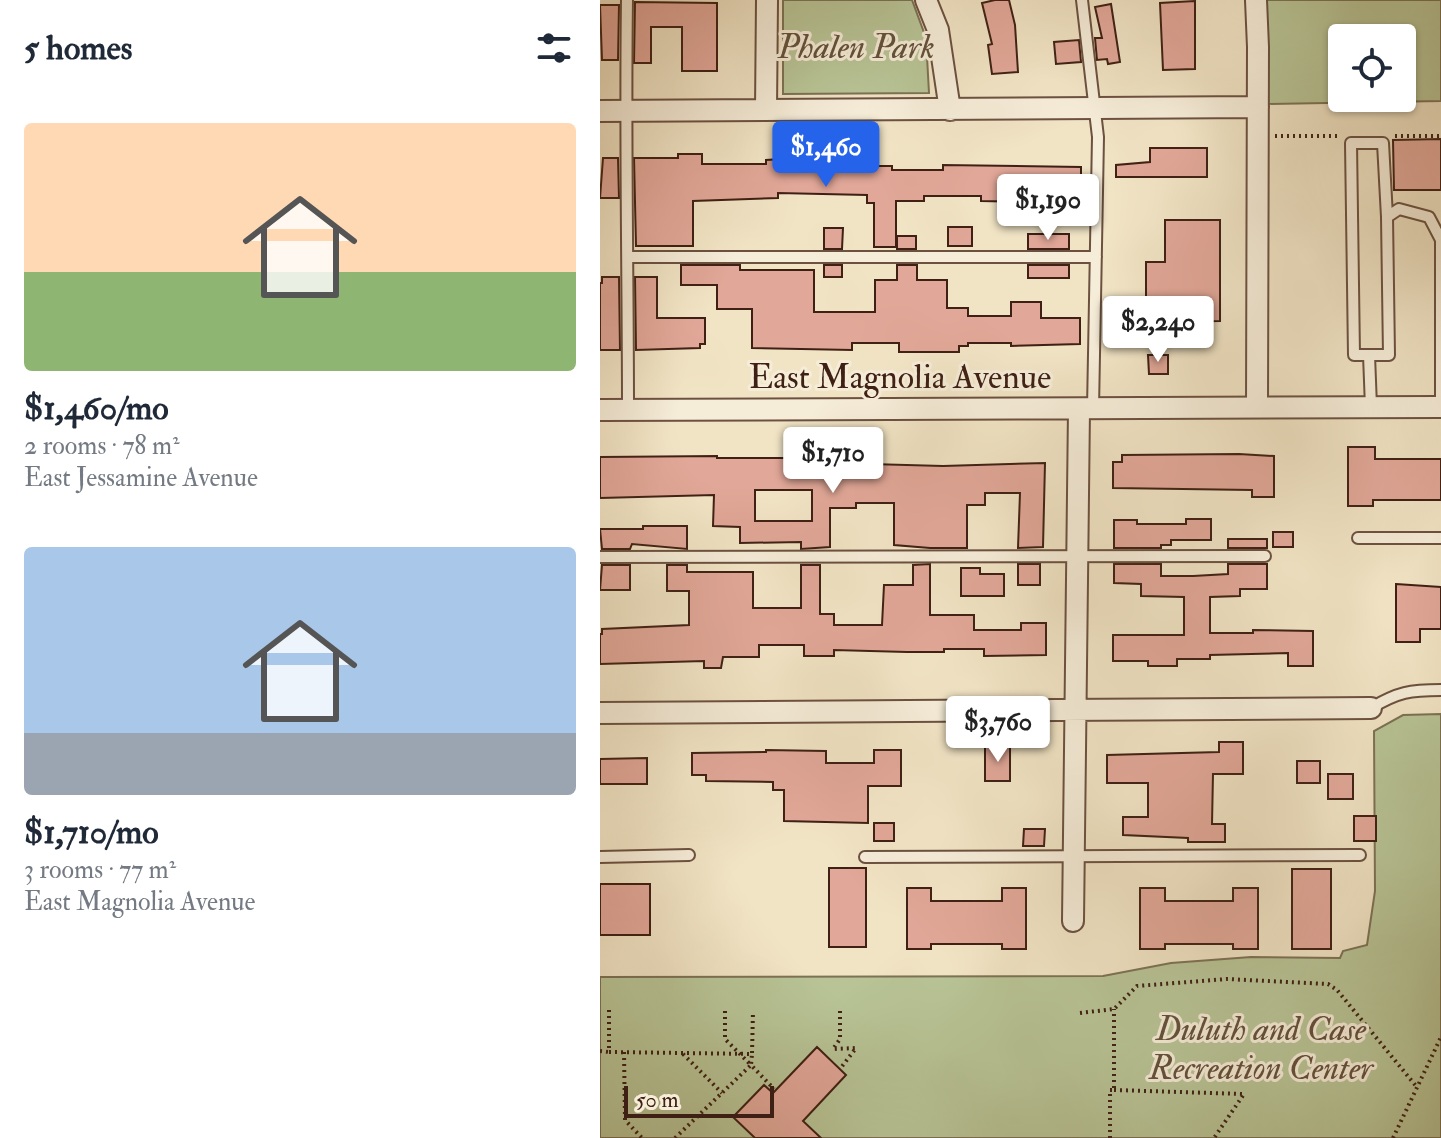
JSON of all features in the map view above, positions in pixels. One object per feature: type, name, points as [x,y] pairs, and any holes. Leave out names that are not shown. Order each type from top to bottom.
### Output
[{"type":"street","points":[[766,110],[767,0]]},
{"type":"street","points":[[926,0],[938,30],[950,110]]},
{"type":"street","points":[[1256,0],[1257,407]]},
{"type":"street","points":[[600,111],[1258,107]]},
{"type":"street","name":"East Magnolia Avenue","points":[[600,410],[1441,407]]},
{"type":"street","points":[[1073,921],[1077,555],[1086,409]]},
{"type":"street","points":[[600,713],[1371,708]]},
{"type":"lane","points":[[627,0],[628,410]]},
{"type":"lane","points":[[1082,0],[1098,137],[1096,257],[1086,409]]},
{"type":"lane","points":[[1351,143],[1383,143],[1387,217],[1389,355],[1354,355],[1351,143]]},
{"type":"lane","points":[[1387,217],[1399,209],[1429,217],[1441,240],[1441,407]]},
{"type":"lane","points":[[628,257],[1096,257]]},
{"type":"lane","points":[[1369,355],[1371,407]]},
{"type":"lane","points":[[1358,538],[1441,538]]},
{"type":"lane","points":[[600,557],[1265,556]]},
{"type":"lane","points":[[1371,708],[1395,694],[1411,690],[1441,690]]},
{"type":"lane","points":[[600,857],[689,855]]},
{"type":"lane","points":[[865,857],[1360,855]]},
{"type":"path","points":[[1080,1013],[1114,1009],[1137,986],[1227,979],[1328,984],[1337,990],[1416,1086]]},
{"type":"path","points":[[1114,1009],[1114,1090]]},
{"type":"path","points":[[609,1010],[609,1052]]},
{"type":"path","points":[[725,1011],[725,1039],[774,1089]]},
{"type":"path","points":[[675,1138],[751,1065],[753,1011]]},
{"type":"path","points":[[840,1011],[840,1039],[833,1049],[856,1048],[840,1069]]},
{"type":"path","points":[[1393,1138],[1441,1037]]},
{"type":"path","points":[[600,1051],[752,1054]]},
{"type":"path","points":[[624,1052],[625,1120],[642,1138]]},
{"type":"path","points":[[681,1053],[722,1093]]},
{"type":"path","points":[[1110,1138],[1110,1090],[1244,1094],[1214,1138]]},
{"type":"green space","name":"Phalen Park","points":[[783,0],[912,0],[926,38],[929,93],[783,94]]},
{"type":"green space","points":[[1264,0],[1441,0],[1441,101],[1416,101],[1416,24],[1328,24],[1328,103],[1263,104]]},
{"type":"green space","name":"Duluth and Case Recreation Center","points":[[1441,714],[1441,1138],[600,1138],[600,977],[1103,976],[1171,963],[1251,957],[1340,958],[1343,951],[1367,945],[1375,891],[1374,731],[1403,715]]},
{"type":"building","points":[[1009,0],[1015,25],[1018,72],[992,74],[988,45],[992,44],[982,3]]},
{"type":"building","points":[[1195,1],[1195,69],[1163,70],[1160,3]]},
{"type":"building","points":[[635,2],[717,3],[717,71],[682,71],[682,27],[651,27],[651,63],[634,63]]},
{"type":"building","points":[[1111,4],[1120,62],[1108,64],[1107,59],[1097,60],[1095,38],[1102,38],[1095,7]]},
{"type":"building","points":[[600,5],[619,5],[618,60],[602,60]]},
{"type":"building","points":[[1079,40],[1081,62],[1056,64],[1054,42]]},
{"type":"building","points":[[1441,139],[1441,190],[1394,190],[1393,140]]},
{"type":"building","points":[[1150,148],[1207,148],[1207,177],[1116,177],[1116,165],[1150,162]]},
{"type":"building","points":[[678,154],[702,154],[702,164],[766,164],[766,160],[818,157],[853,158],[853,166],[892,166],[892,170],[943,170],[943,165],[1081,167],[1081,203],[981,201],[981,196],[924,196],[924,201],[896,201],[896,247],[874,247],[874,203],[867,203],[867,195],[778,193],[778,198],[693,201],[693,246],[636,246],[634,158],[678,158]]},
{"type":"building","points":[[603,158],[618,158],[619,198],[600,198]]},
{"type":"building","points":[[1165,220],[1220,220],[1220,321],[1146,322],[1146,262],[1165,262]]},
{"type":"building","points":[[948,227],[972,227],[972,246],[948,246]]},
{"type":"building","points":[[824,228],[843,228],[842,249],[824,249]]},
{"type":"building","points":[[1028,234],[1069,234],[1069,249],[1028,249]]},
{"type":"building","points":[[897,236],[916,236],[916,249],[897,249]]},
{"type":"building","points":[[681,265],[740,265],[740,270],[814,270],[814,312],[875,312],[875,280],[897,280],[897,265],[917,265],[917,280],[947,280],[947,308],[968,308],[968,316],[1011,316],[1011,302],[1041,302],[1041,318],[1080,318],[1080,344],[1011,346],[1011,343],[968,343],[968,346],[959,346],[959,352],[899,352],[899,343],[852,343],[852,350],[752,348],[752,309],[717,309],[717,285],[681,285]]},
{"type":"building","points":[[824,265],[842,265],[842,277],[824,277]]},
{"type":"building","points":[[1028,265],[1069,265],[1069,278],[1028,278]]},
{"type":"building","points":[[602,277],[619,277],[620,350],[600,350]]},
{"type":"building","points":[[635,277],[657,277],[657,318],[705,318],[705,344],[700,344],[700,348],[636,350]]},
{"type":"building","points":[[1148,355],[1168,355],[1168,374],[1149,374]]},
{"type":"building","points":[[1348,447],[1375,447],[1375,459],[1441,459],[1441,500],[1373,500],[1373,506],[1348,506]]},
{"type":"building","points":[[1122,455],[1274,456],[1274,497],[1252,497],[1252,490],[1113,488],[1113,462],[1122,462]]},
{"type":"building","points":[[600,457],[792,458],[792,470],[824,470],[824,467],[834,467],[834,463],[943,466],[1045,463],[1043,547],[1018,548],[1020,493],[985,493],[985,505],[967,505],[967,548],[894,545],[894,503],[856,503],[856,508],[830,508],[830,547],[801,549],[801,542],[740,543],[740,527],[713,526],[714,495],[600,498]],"holes":[[[755,490],[812,490],[812,521],[755,521]]]},
{"type":"building","points":[[1186,519],[1211,519],[1211,540],[1171,540],[1171,545],[1161,545],[1161,548],[1114,548],[1114,520],[1137,520],[1137,524],[1186,524]]},
{"type":"building","points":[[643,526],[687,526],[687,549],[632,544],[630,549],[602,549],[600,529],[643,529]]},
{"type":"building","points":[[1273,532],[1293,532],[1293,547],[1273,547]]},
{"type":"building","points":[[1228,539],[1267,539],[1267,548],[1228,548]]},
{"type":"building","points":[[930,564],[930,615],[974,615],[974,630],[1021,630],[1021,623],[1046,623],[1046,655],[984,656],[984,649],[944,649],[944,652],[834,650],[834,656],[804,656],[804,645],[759,645],[759,657],[723,657],[721,668],[704,668],[704,661],[600,664],[602,629],[689,625],[689,591],[667,591],[667,565],[687,565],[687,572],[753,572],[753,608],[801,608],[801,565],[820,565],[820,614],[834,614],[834,625],[882,625],[884,585],[913,585],[913,565]]},
{"type":"building","points":[[1018,564],[1040,564],[1040,585],[1018,585]]},
{"type":"building","points":[[1114,564],[1161,564],[1161,576],[1193,576],[1228,574],[1228,564],[1267,564],[1267,589],[1240,589],[1240,596],[1210,597],[1210,633],[1313,631],[1313,666],[1288,666],[1288,653],[1210,655],[1210,659],[1177,659],[1177,666],[1148,666],[1148,661],[1113,661],[1113,635],[1184,635],[1184,597],[1141,596],[1141,584],[1114,583]]},
{"type":"building","points":[[602,565],[630,565],[630,590],[600,590]]},
{"type":"building","points":[[961,568],[980,568],[980,574],[1004,574],[1004,596],[961,596]]},
{"type":"building","points":[[1396,584],[1441,587],[1441,629],[1420,629],[1420,642],[1396,642]]},
{"type":"building","points":[[1219,742],[1243,742],[1243,774],[1213,774],[1212,824],[1225,824],[1225,842],[1188,842],[1188,838],[1123,835],[1123,817],[1148,817],[1148,783],[1107,783],[1107,755],[1219,752]]},
{"type":"building","points":[[985,746],[1010,746],[1010,781],[985,781]]},
{"type":"building","points":[[874,750],[901,750],[901,786],[868,786],[868,823],[784,821],[784,790],[773,790],[773,782],[706,781],[706,775],[692,775],[692,753],[826,751],[826,763],[874,763]]},
{"type":"building","points":[[647,758],[647,784],[600,784],[600,759]]},
{"type":"building","points":[[1297,761],[1320,761],[1320,783],[1297,783]]},
{"type":"building","points":[[1328,774],[1353,774],[1353,799],[1328,799]]},
{"type":"building","points":[[1354,816],[1376,816],[1376,841],[1354,841]]},
{"type":"building","points":[[874,823],[894,823],[894,841],[874,841]]},
{"type":"building","points":[[1024,829],[1045,829],[1044,846],[1023,846]]},
{"type":"building","points":[[829,868],[866,868],[866,947],[829,947]]},
{"type":"building","points":[[1292,869],[1331,869],[1331,949],[1292,949]]},
{"type":"building","points":[[600,884],[650,884],[650,935],[600,935]]},
{"type":"building","points":[[907,888],[931,888],[931,901],[1002,901],[1002,888],[1026,888],[1026,949],[1002,949],[1002,944],[931,944],[931,949],[907,949]]},
{"type":"building","points":[[1140,888],[1165,888],[1165,901],[1233,901],[1233,888],[1258,888],[1258,949],[1233,949],[1233,944],[1165,944],[1165,949],[1140,949]]},
{"type":"building","points":[[817,1047],[846,1075],[803,1121],[821,1138],[755,1138],[733,1117],[764,1085],[773,1093]]}]
